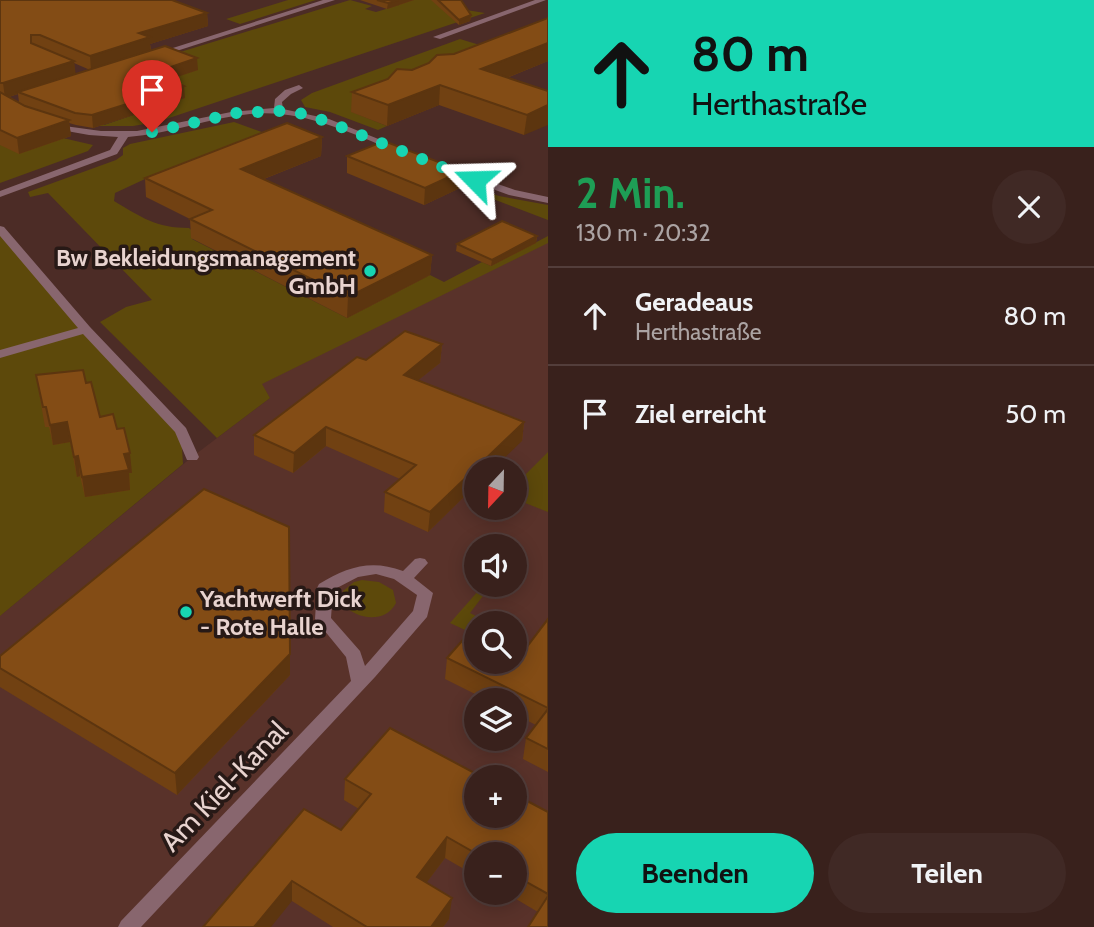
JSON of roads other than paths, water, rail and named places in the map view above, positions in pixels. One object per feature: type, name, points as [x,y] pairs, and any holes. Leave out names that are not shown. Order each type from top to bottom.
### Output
[{"type":"street","points":[[142,59],[331,0]]},
{"type":"street","points":[[437,37],[542,0]]},
{"type":"street","points":[[279,111],[278,101],[288,92],[299,88]]},
{"type":"street","points":[[36,120],[90,133],[124,135],[152,132],[236,113],[279,111],[331,123],[411,155]]},
{"type":"street","points":[[0,194],[114,152],[124,135]]},
{"type":"street","points":[[436,165],[513,194],[548,200]]},
{"type":"street","points":[[0,229],[86,330],[181,431],[192,457]]},
{"type":"street","points":[[0,354],[86,330]]},
{"type":"street","points":[[360,683],[354,655],[323,619],[325,587],[347,573],[375,567],[405,577],[420,563]]},
{"type":"street","name":"Am Kiel-Kanal","points":[[128,927],[360,683],[421,613],[425,593],[405,577]]},
{"type":"place","name":"Bw Bekleidungsmanagement GmbH","points":[[370,271]]},
{"type":"place","name":"Yachtwerft Dick - Rote Halle","points":[[186,612]]}]
